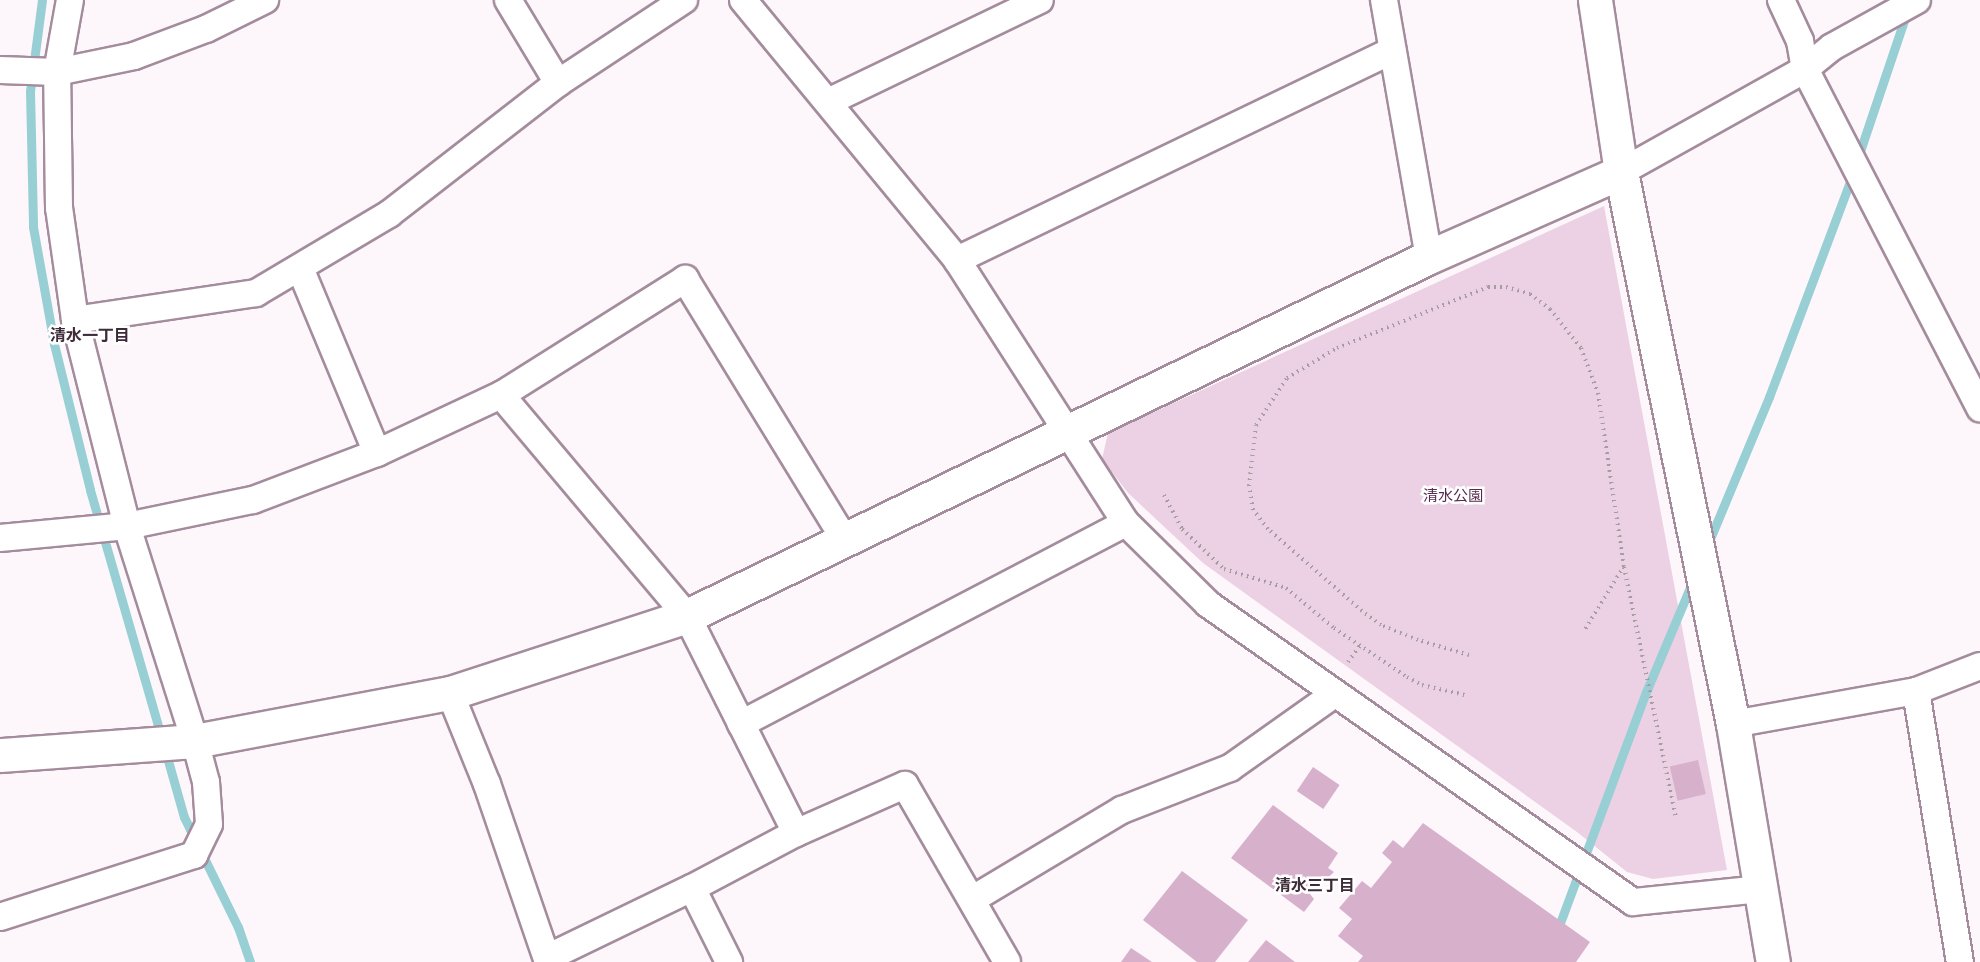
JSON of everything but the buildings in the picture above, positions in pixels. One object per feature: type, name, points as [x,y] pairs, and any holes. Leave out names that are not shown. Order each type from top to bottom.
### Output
[{"type":"street","points":[[0,917],[195,855],[209,824],[206,782],[127,526],[75,320],[59,208],[57,72],[70,0]]},
{"type":"street","points":[[0,70],[57,72],[134,56],[206,29],[265,0]]},
{"type":"street","points":[[508,0],[558,83]]},
{"type":"street","points":[[75,320],[256,293],[389,214],[558,83],[684,0]]},
{"type":"street","points":[[743,0],[957,260],[1126,523],[1208,604],[1333,694],[1633,902],[1762,889]]},
{"type":"street","points":[[828,102],[1040,0]]},
{"type":"street","points":[[1384,0],[1429,257]]},
{"type":"street","points":[[1595,0],[1621,172],[1733,724],[1773,962]]},
{"type":"street","points":[[1781,0],[1800,41],[1805,69],[1980,408]]},
{"type":"street","points":[[0,755],[195,741],[450,693],[687,616],[846,542],[1429,257],[1621,172],[1805,69],[1832,47],[1917,0]]},
{"type":"street","points":[[957,260],[1392,51]]},
{"type":"street","points":[[300,268],[377,453]]},
{"type":"street","points":[[0,538],[127,526],[253,500],[377,453],[501,395],[685,279],[846,542]]},
{"type":"street","points":[[501,395],[687,616],[796,833]]},
{"type":"street","points":[[741,724],[1126,523]]},
{"type":"street","points":[[1733,724],[1916,691],[1980,666]]},
{"type":"street","points":[[1916,691],[1960,962]]},
{"type":"street","points":[[450,693],[498,814],[532,925],[548,959],[693,888],[796,833],[905,785],[973,899],[1007,962]]},
{"type":"street","points":[[973,899],[1122,810],[1230,768],[1333,694]]},
{"type":"street","points":[[693,888],[729,962]]},
{"type":"path","points":[[1469,655],[1444,651],[1381,625],[1301,561],[1253,510],[1249,486],[1256,425],[1287,378],[1315,360],[1467,292],[1506,287],[1530,294],[1565,326],[1591,370],[1605,432],[1624,566],[1676,818]]},
{"type":"path","points":[[1164,495],[1182,529],[1224,569],[1286,588],[1334,628],[1422,685],[1465,695]]},
{"type":"path","points":[[1584,631],[1624,566]]},
{"type":"path","points":[[1348,662],[1361,644]]},
{"type":"green space","name":"清水公園","points":[[1604,206],[1727,870],[1653,879],[1627,872],[1577,832],[1203,563],[1128,493],[1102,459],[1108,433]]},
{"type":"waterway","points":[[42,0],[30,91],[33,227],[54,344],[90,490],[161,736]]},
{"type":"waterway","points":[[1857,160],[1907,11]]},
{"type":"waterway","points":[[1707,546],[1769,397],[1853,173]]},
{"type":"waterway","points":[[1557,931],[1646,692],[1694,578]]},
{"type":"waterway","points":[[165,750],[184,817],[238,927],[250,962]]},
{"type":"district","name":"清水一丁目","points":[[90,335]]},
{"type":"district","name":"清水三丁目","points":[[1315,885]]}]
